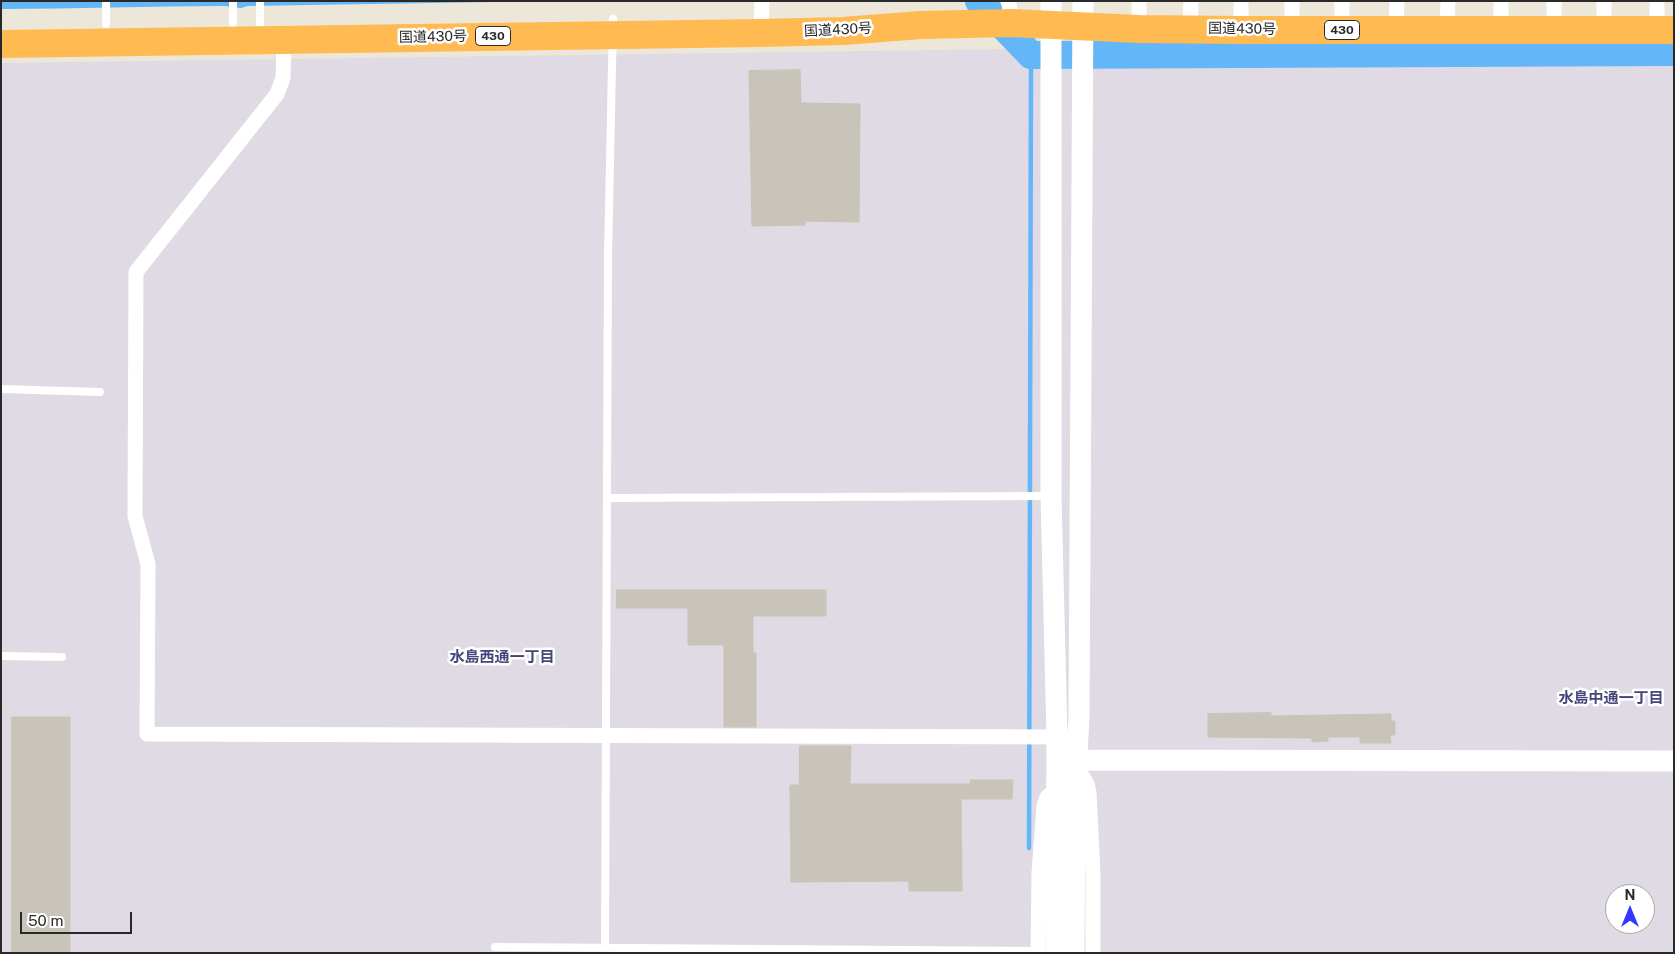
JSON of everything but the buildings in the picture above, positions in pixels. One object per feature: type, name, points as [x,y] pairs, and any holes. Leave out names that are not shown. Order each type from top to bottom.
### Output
[{"type":"highway","name":"国道430号","points":[[1,44],[265,22],[612,27],[761,17],[844,16],[924,10],[997,13],[1051,31],[1083,32],[1139,14],[1604,15],[1664,18]]},
{"type":"highway","name":"国道430号","points":[[1,26],[106,12],[233,11],[265,22]]},
{"type":"street","points":[[265,22],[283,78],[277,94],[136,272],[136,516],[148,564],[147,734],[1079,737]]},
{"type":"street","points":[[1044,952],[1056,789],[1057,736],[1036,496],[1051,31]]},
{"type":"street","points":[[1074,953],[1075,793],[1079,737],[1083,32]]},
{"type":"street","points":[[1056,760],[1078,764],[1674,761]]},
{"type":"street","points":[[1078,764],[1087,784],[1088,792],[1093,874],[1093,953]]},
{"type":"lane","points":[[605,948],[612,27]]},
{"type":"lane","points":[[1,389],[100,392]]},
{"type":"lane","points":[[607,498],[1036,496]]},
{"type":"lane","points":[[1,656],[62,657]]},
{"type":"lane","points":[[495,947],[1044,952]]},
{"type":"shaded area","points":[[1010,49],[1026,64],[1026,68],[1674,66],[1674,953],[1,953],[1,63]]},
{"type":"water","points":[[1,1],[553,1],[248,6],[241,8],[224,6],[1,9]]},
{"type":"water","points":[[1010,49],[1034,50],[1034,68],[1026,68],[1026,64]]},
{"type":"waterway","points":[[979,1],[1031,55],[1674,52]]},
{"type":"waterway","points":[[1088,64],[1674,60]]},
{"type":"waterway","points":[[1029,848],[1031,63]]},
{"type":"waterway","points":[[1058,63],[1077,64]]},
{"type":"district","name":"水島西通一丁目","points":[[502,657]]},
{"type":"district","name":"水島中通一丁目","points":[[1611,698]]}]
